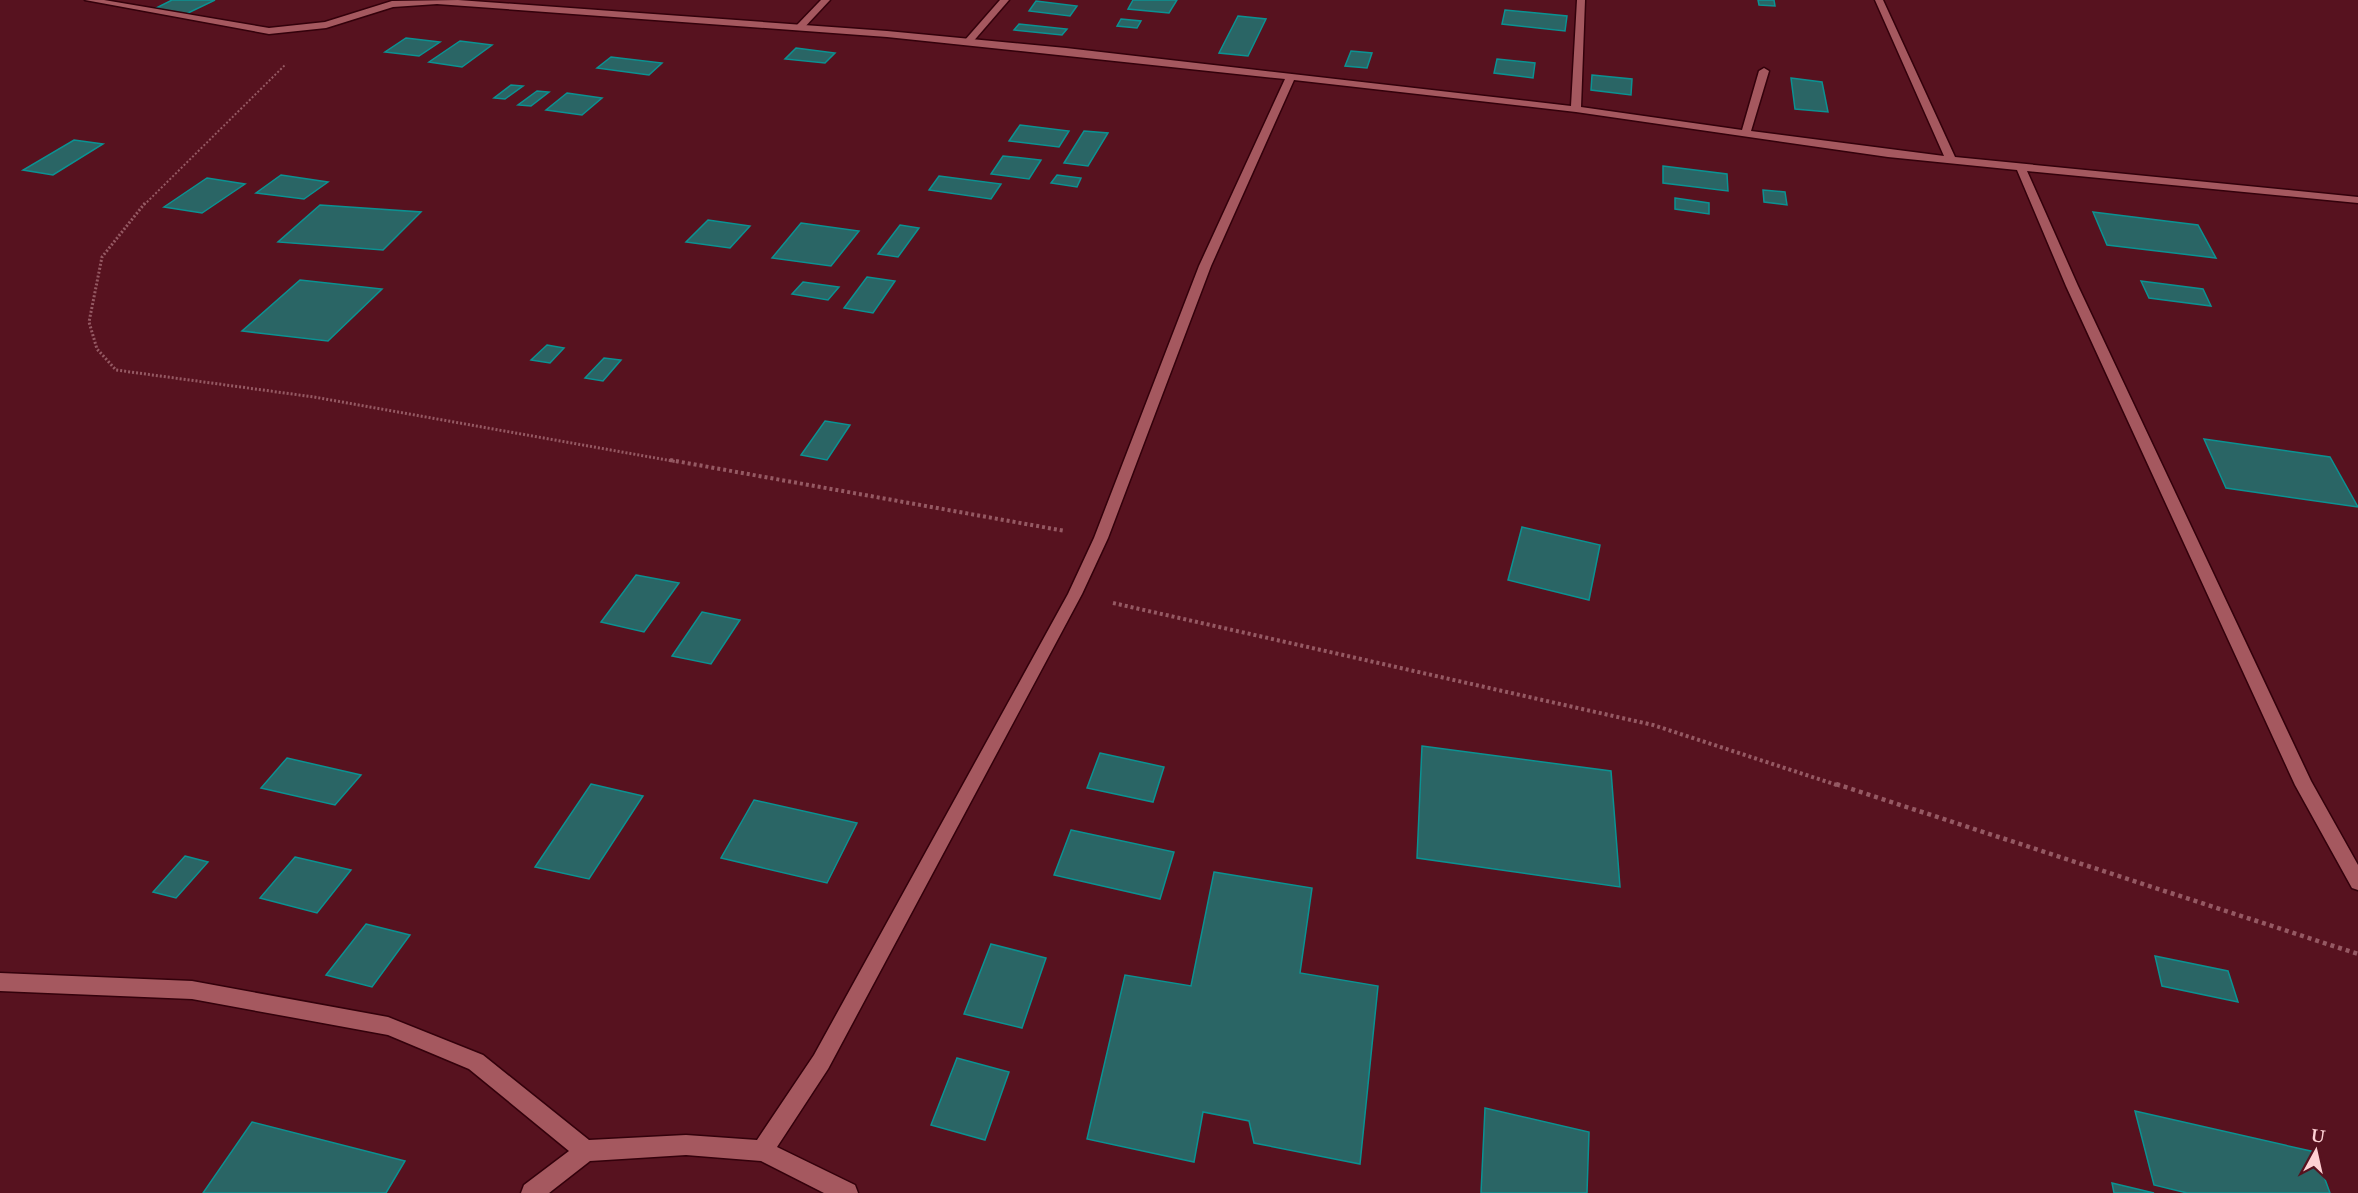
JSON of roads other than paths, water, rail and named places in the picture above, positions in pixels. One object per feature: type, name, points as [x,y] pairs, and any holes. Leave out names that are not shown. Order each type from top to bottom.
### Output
[{"type":"street","points":[[89,0],[269,31],[326,25],[392,4],[418,1],[472,2],[968,42],[1291,75],[1576,109],[1745,135],[2021,168],[2358,200]]},
{"type":"street","points":[[799,28],[826,0]]},
{"type":"street","points":[[968,42],[1005,0]]},
{"type":"street","points":[[1576,109],[1581,0]]},
{"type":"street","points":[[1879,0],[1951,160]]},
{"type":"street","points":[[1745,135],[1764,71]]},
{"type":"street","points":[[762,1151],[821,1062],[1075,594],[1101,538],[1205,266],[1291,75]]},
{"type":"street","points":[[2021,168],[2072,286],[2304,785],[2358,882]]},
{"type":"street","points":[[0,982],[192,990],[388,1026],[476,1062],[586,1151]]},
{"type":"street","points":[[532,1193],[586,1151],[686,1145],[762,1151],[847,1193]]}]
